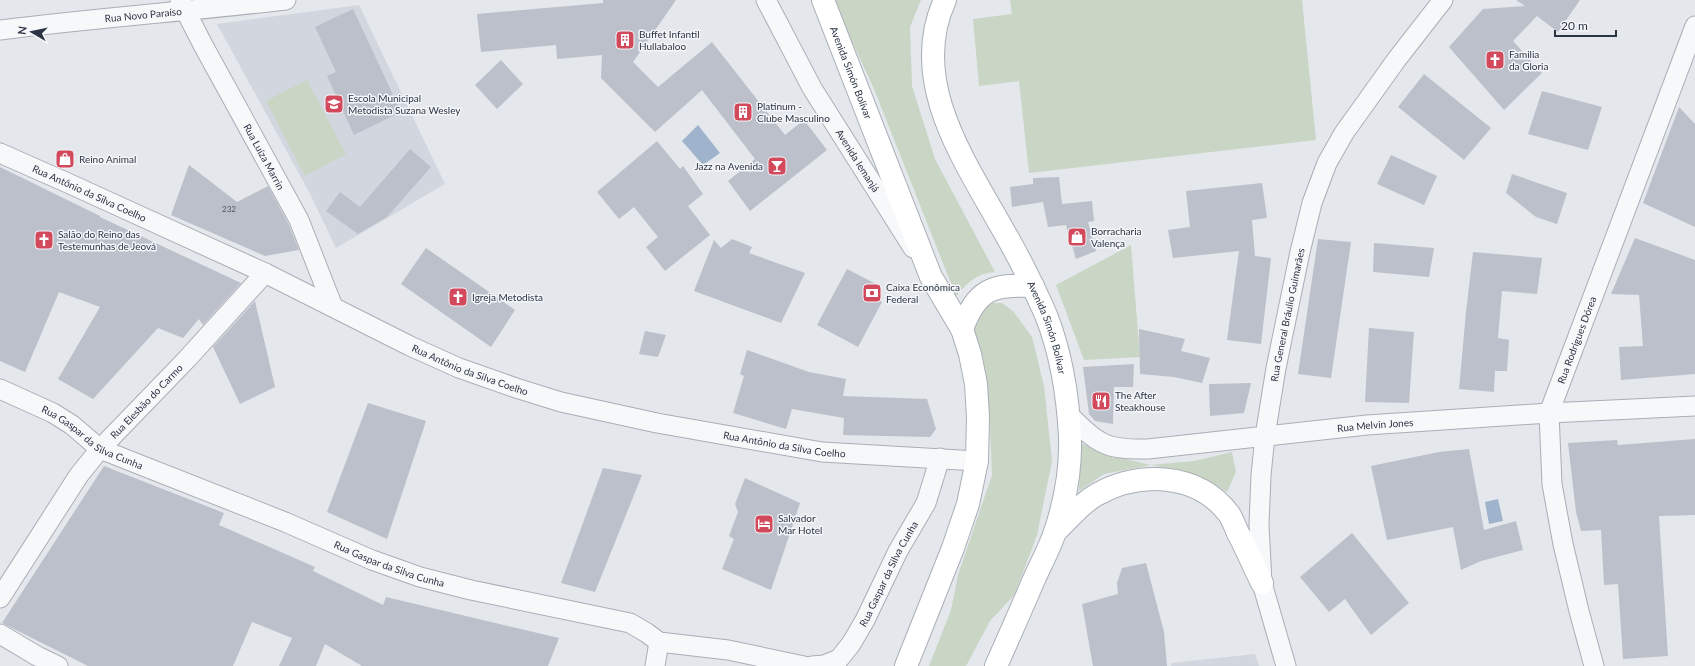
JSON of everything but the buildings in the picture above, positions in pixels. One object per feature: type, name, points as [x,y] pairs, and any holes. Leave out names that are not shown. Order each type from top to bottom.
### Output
[{"type":"street","name":"Rua Novo Paraíso","points":[[0,30],[183,6],[286,0]]},
{"type":"street","name":"Avenida Iemanjá","points":[[766,0],[812,88],[932,277]]},
{"type":"street","name":"Avenida Simón Bolívar","points":[[823,0],[932,277],[962,329],[970,354],[976,384],[978,416],[977,461],[968,504],[954,548],[906,666]]},
{"type":"street","name":"Avenida Simón Bolívar","points":[[946,0],[936,26],[932,61],[941,104],[959,152],[1006,235],[1033,286],[1047,317],[1056,346],[1063,378],[1070,439],[1069,467],[1064,495],[1054,533],[996,666]]},
{"type":"street","name":"Rua General Bráulio Guimarães","points":[[1286,666],[1262,583],[1259,525],[1265,436],[1276,368],[1300,252],[1312,203],[1327,163],[1344,133],[1360,109],[1443,0]]},
{"type":"street","name":"Rua Luíza Marrin","points":[[183,6],[299,220],[333,307]]},
{"type":"street","name":"Rua Rodrigues Dórea","points":[[1594,666],[1565,552],[1554,492],[1549,413],[1695,26]]},
{"type":"street","name":"Rua Antônio da Silva Coelho","points":[[0,153],[265,273],[410,346],[459,368],[561,402],[656,423],[822,452],[977,461]]},
{"type":"street","name":"Rua Elesbão do Carmo","points":[[0,598],[79,474],[100,449],[187,359],[265,273]]},
{"type":"street","points":[[962,329],[974,304],[984,293],[1009,285],[1033,286]]},
{"type":"street","name":"Rua Gaspar da Silva Cunha","points":[[0,389],[53,413],[77,429],[100,449],[285,522],[372,560],[420,576],[471,590],[630,624],[646,632],[659,642],[728,650],[804,666]]},
{"type":"street","name":"Rua Melvin Jones","points":[[1068,414],[1093,438],[1102,443],[1120,448],[1148,449],[1367,425],[1549,413],[1695,406]]},
{"type":"street","name":"Rua Gaspar da Silva Cunha","points":[[812,666],[824,665],[839,659],[851,644],[865,620],[898,551],[926,503],[940,458]]},
{"type":"street","points":[[1054,533],[1095,496],[1114,487],[1134,480],[1175,480],[1195,486],[1214,498],[1229,515],[1262,583]]},
{"type":"street","points":[[0,634],[37,656],[58,666]]},
{"type":"street","points":[[655,666],[659,642]]},
{"type":"shaded area","name":"Escola Municipal Metodista Suzana Wesley","points":[[359,5],[445,184],[336,248],[309,192],[217,24]]},
{"type":"shaded area","points":[[1255,654],[1259,666],[1171,666],[1171,663]]},
{"type":"green space","points":[[833,0],[921,0],[910,27],[912,86],[935,159],[995,272],[983,274],[973,279],[956,296],[874,89]]},
{"type":"green space","points":[[1010,0],[1302,0],[1316,140],[1029,173],[1019,81],[979,86],[973,19],[1012,14]]},
{"type":"green space","points":[[307,80],[346,154],[305,176],[266,101]]},
{"type":"green space","points":[[1131,245],[1140,357],[1084,360],[1056,285]]},
{"type":"green space","points":[[990,303],[1002,303],[1013,311],[1032,337],[1044,386],[1052,461],[1037,535],[1015,594],[990,621],[966,666],[929,666],[951,610],[958,575],[992,475],[989,404],[972,326],[977,313]]},
{"type":"green space","points":[[1081,443],[1107,455],[1151,465],[1104,474],[1079,491]]},
{"type":"green space","points":[[1232,452],[1236,472],[1227,492],[1190,473],[1151,465],[1194,461]]},
{"type":"water","points":[[698,125],[720,153],[703,165],[682,141]]},
{"type":"water","points":[[1498,499],[1503,521],[1489,524],[1485,502]]},
{"type":"place","name":"Buffet Infantil Hullabaloo","points":[[625,40]]},
{"type":"place","name":"Familia da Gloria","points":[[1495,60]]},
{"type":"place","name":"Escola Municipal Metodista Suzana Wesley","points":[[334,104]]},
{"type":"place","name":"Platinum - Clube Masculino","points":[[743,112]]},
{"type":"place","name":"Reino Animal","points":[[65,159]]},
{"type":"place","name":"Jazz na Avenida","points":[[777,166]]},
{"type":"place","name":"Borracharia Valença","points":[[1077,237]]},
{"type":"place","name":"Salão do Reino das Testemunhas de Jeová","points":[[44,240]]},
{"type":"place","name":"Caixa Econômica Federal","points":[[872,293]]},
{"type":"place","name":"Igreja Metodista","points":[[458,297]]},
{"type":"place","name":"The After Steakhouse","points":[[1101,401]]},
{"type":"place","name":"Salvador Mar Hotel","points":[[764,524]]}]
